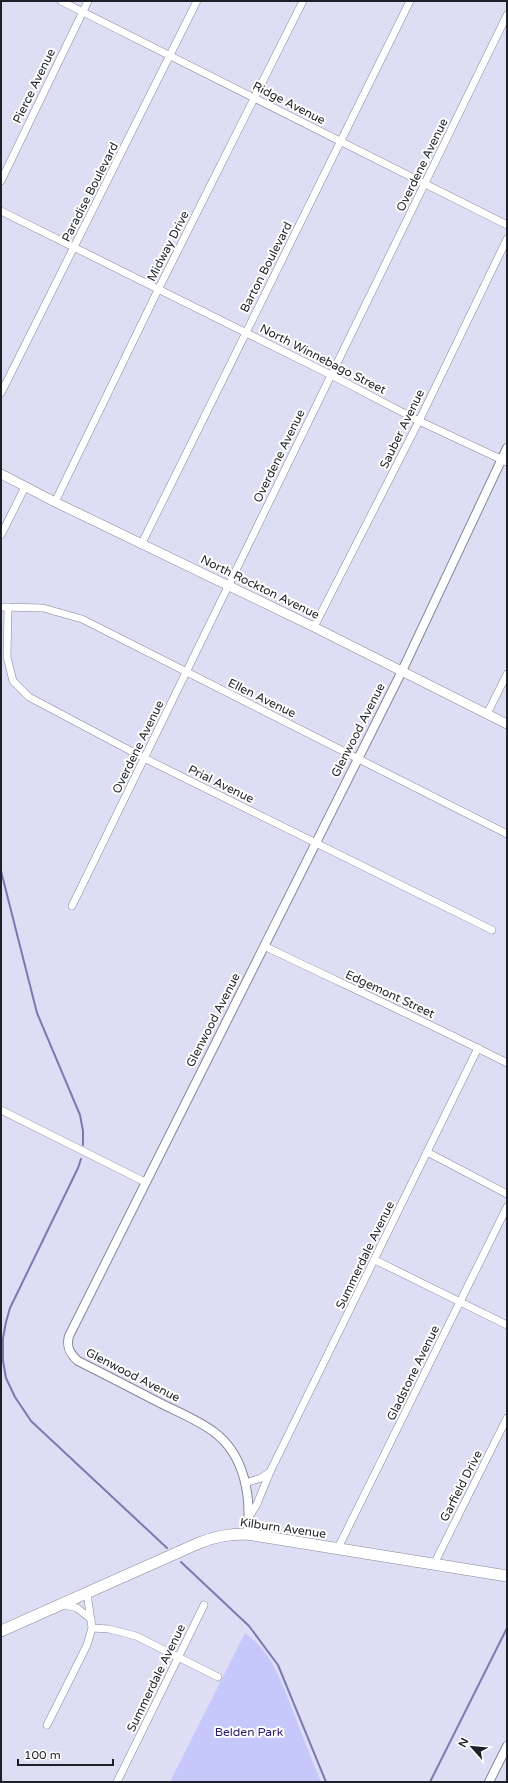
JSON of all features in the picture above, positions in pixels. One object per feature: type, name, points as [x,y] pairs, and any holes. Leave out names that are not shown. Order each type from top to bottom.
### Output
[{"type":"main road","name":"North Rockton Avenue","points":[[1,474],[55,502],[314,627],[507,724]]},
{"type":"main road","name":"Kilburn Avenue","points":[[1,1631],[210,1538],[233,1534],[247,1534],[507,1576]]},
{"type":"street","name":"Ridge Avenue","points":[[61,1],[507,225]]},
{"type":"street","name":"Pierce Avenue","points":[[1,181],[88,1]]},
{"type":"street","name":"Paradise Boulevard","points":[[1,393],[197,1]]},
{"type":"street","name":"Midway Drive","points":[[55,502],[158,290],[303,1]]},
{"type":"street","name":"Barton Boulevard","points":[[142,543],[410,1]]},
{"type":"street","name":"Overdene Avenue","points":[[72,906],[507,15]]},
{"type":"street","name":"North Winnebago Street","points":[[1,211],[331,375],[419,421],[504,461]]},
{"type":"street","name":"Sauber Avenue","points":[[314,627],[419,421],[507,239]]},
{"type":"street","name":"Glenwood Avenue","points":[[247,1534],[249,1517],[245,1483],[235,1457],[221,1437],[212,1430],[78,1361],[72,1356],[67,1342],[72,1328],[402,671],[504,461],[507,448]]},
{"type":"street","points":[[1,535],[25,487]]},
{"type":"street","name":"Ellen Avenue","points":[[4,607],[43,608],[82,619],[186,673],[507,834]]},
{"type":"street","name":"Prial Avenue","points":[[4,607],[7,657],[13,681],[29,697],[144,758],[492,930]]},
{"type":"street","points":[[487,714],[507,674]]},
{"type":"street","name":"Edgemont Street","points":[[264,946],[507,1063]]},
{"type":"street","name":"Summerdale Avenue","points":[[249,1517],[257,1504],[270,1472],[478,1048]]},
{"type":"street","points":[[1,1110],[145,1182]]},
{"type":"street","points":[[428,1152],[507,1194]]},
{"type":"street","name":"Gladstone Avenue","points":[[338,1548],[507,1207]]},
{"type":"street","points":[[375,1260],[507,1325]]},
{"type":"street","name":"Garfield Drive","points":[[434,1564],[507,1418]]},
{"type":"street","points":[[245,1483],[261,1478],[270,1472]]},
{"type":"street","points":[[47,1726],[85,1651],[92,1628],[87,1593]]},
{"type":"street","points":[[62,1604],[77,1608],[91,1620]]},
{"type":"street","name":"Summerdale Avenue","points":[[117,1782],[204,1605]]},
{"type":"street","points":[[92,1628],[125,1632],[218,1677]]},
{"type":"street","points":[[489,1782],[507,1746]]},
{"type":"green space","name":"Belden Park","points":[[245,1633],[263,1650],[276,1671],[321,1782],[170,1782]]},
{"type":"waterway","points":[[1,871],[37,1013],[80,1115],[83,1131],[83,1145]]},
{"type":"waterway","points":[[81,1159],[10,1308],[3,1338],[3,1361],[6,1378],[15,1397],[31,1421],[167,1548]]},
{"type":"waterway","points":[[181,1562],[249,1626],[278,1665],[326,1782]]},
{"type":"waterway","points":[[430,1782],[507,1628]]}]
